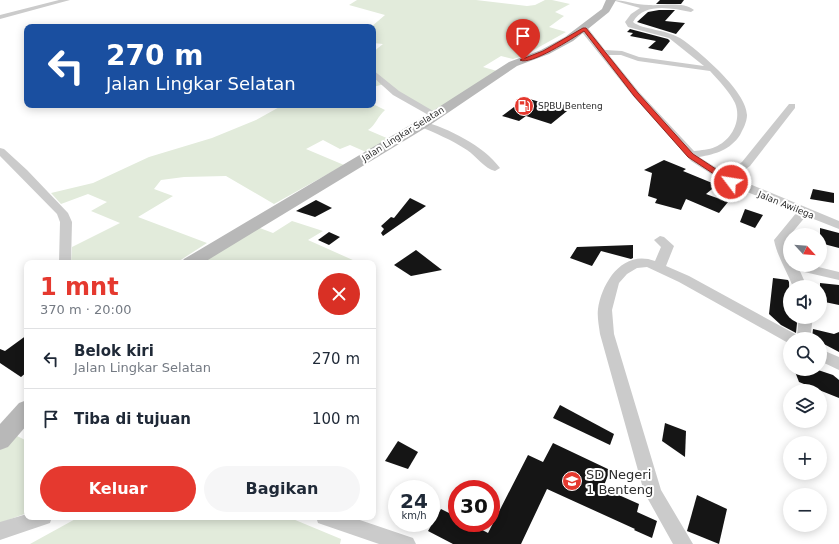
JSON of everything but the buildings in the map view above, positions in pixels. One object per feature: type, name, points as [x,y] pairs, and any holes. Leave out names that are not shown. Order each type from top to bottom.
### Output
[{"type":"street","points":[[0,17],[67,0]]},
{"type":"street","points":[[610,0],[647,7]]},
{"type":"street","name":"Jalan Lingkar Selatan","points":[[195,260],[224,241],[422,124],[513,64],[545,52],[584,29],[606,10],[610,0]]},
{"type":"street","points":[[691,155],[723,148],[732,138],[742,118],[743,112],[739,100],[703,59],[671,36],[629,23],[634,12],[647,7],[661,5],[692,10]]},
{"type":"street","name":"Jalan Awilega","points":[[584,29],[636,94],[691,155],[718,174],[751,191],[839,226]]},
{"type":"street","points":[[603,52],[622,53],[638,59],[711,69]]},
{"type":"street","points":[[376,75],[402,97],[435,115]]},
{"type":"street","points":[[718,174],[736,171],[746,164],[792,106]]},
{"type":"street","points":[[422,124],[448,134],[465,143],[477,151],[495,168]]},
{"type":"street","points":[[0,152],[23,172],[62,213],[66,222],[65,260]]},
{"type":"street","points":[[789,228],[802,212]]},
{"type":"street","points":[[783,236],[780,240],[783,251]]},
{"type":"street","points":[[659,267],[668,246],[660,240]]},
{"type":"street","points":[[683,544],[653,492],[607,334],[605,310],[613,282],[622,271],[634,264],[649,263],[783,334]]},
{"type":"street","points":[[823,272],[839,276]]},
{"type":"street","points":[[827,358],[839,364]]},
{"type":"street","points":[[0,440],[24,412]]},
{"type":"street","points":[[0,531],[34,520]]},
{"type":"street","points":[[334,520],[406,544]]},
{"type":"green space","points":[[357,0],[476,0],[527,6],[535,5],[545,0],[552,0],[570,4],[555,12],[564,16],[549,27],[566,32],[523,56],[513,59],[501,56],[483,67],[497,71],[433,112],[398,92],[388,83],[376,86],[376,50],[383,44],[376,43],[376,24],[374,24],[385,15],[349,5]]},
{"type":"green space","points":[[376,106],[385,110],[373,126],[368,130],[389,139],[366,152],[350,145],[340,149],[323,140],[306,149],[344,165],[274,204],[226,176],[184,177],[161,180],[154,189],[173,196],[138,217],[207,243],[181,260],[71,260],[72,247],[120,223],[91,211],[107,202],[88,194],[61,204],[51,193],[93,183],[149,157],[212,138],[256,120],[278,108],[376,108]]},
{"type":"green space","points":[[292,221],[323,231],[308,240],[353,260],[205,260],[257,227],[273,233]]},
{"type":"green space","points":[[15,435],[24,440],[24,514],[0,523],[0,450]]},
{"type":"green space","points":[[74,520],[295,520],[341,539],[340,544],[30,544]]},
{"type":"place","name":"SPBU Benteng","points":[[524,106]]},
{"type":"place","name":"SD Negeri 1 Benteng","points":[[572,481]]},
{"type":"route","points":[[523,60],[558,46],[584,29],[616,67],[625,82],[691,155],[731,182]]}]
